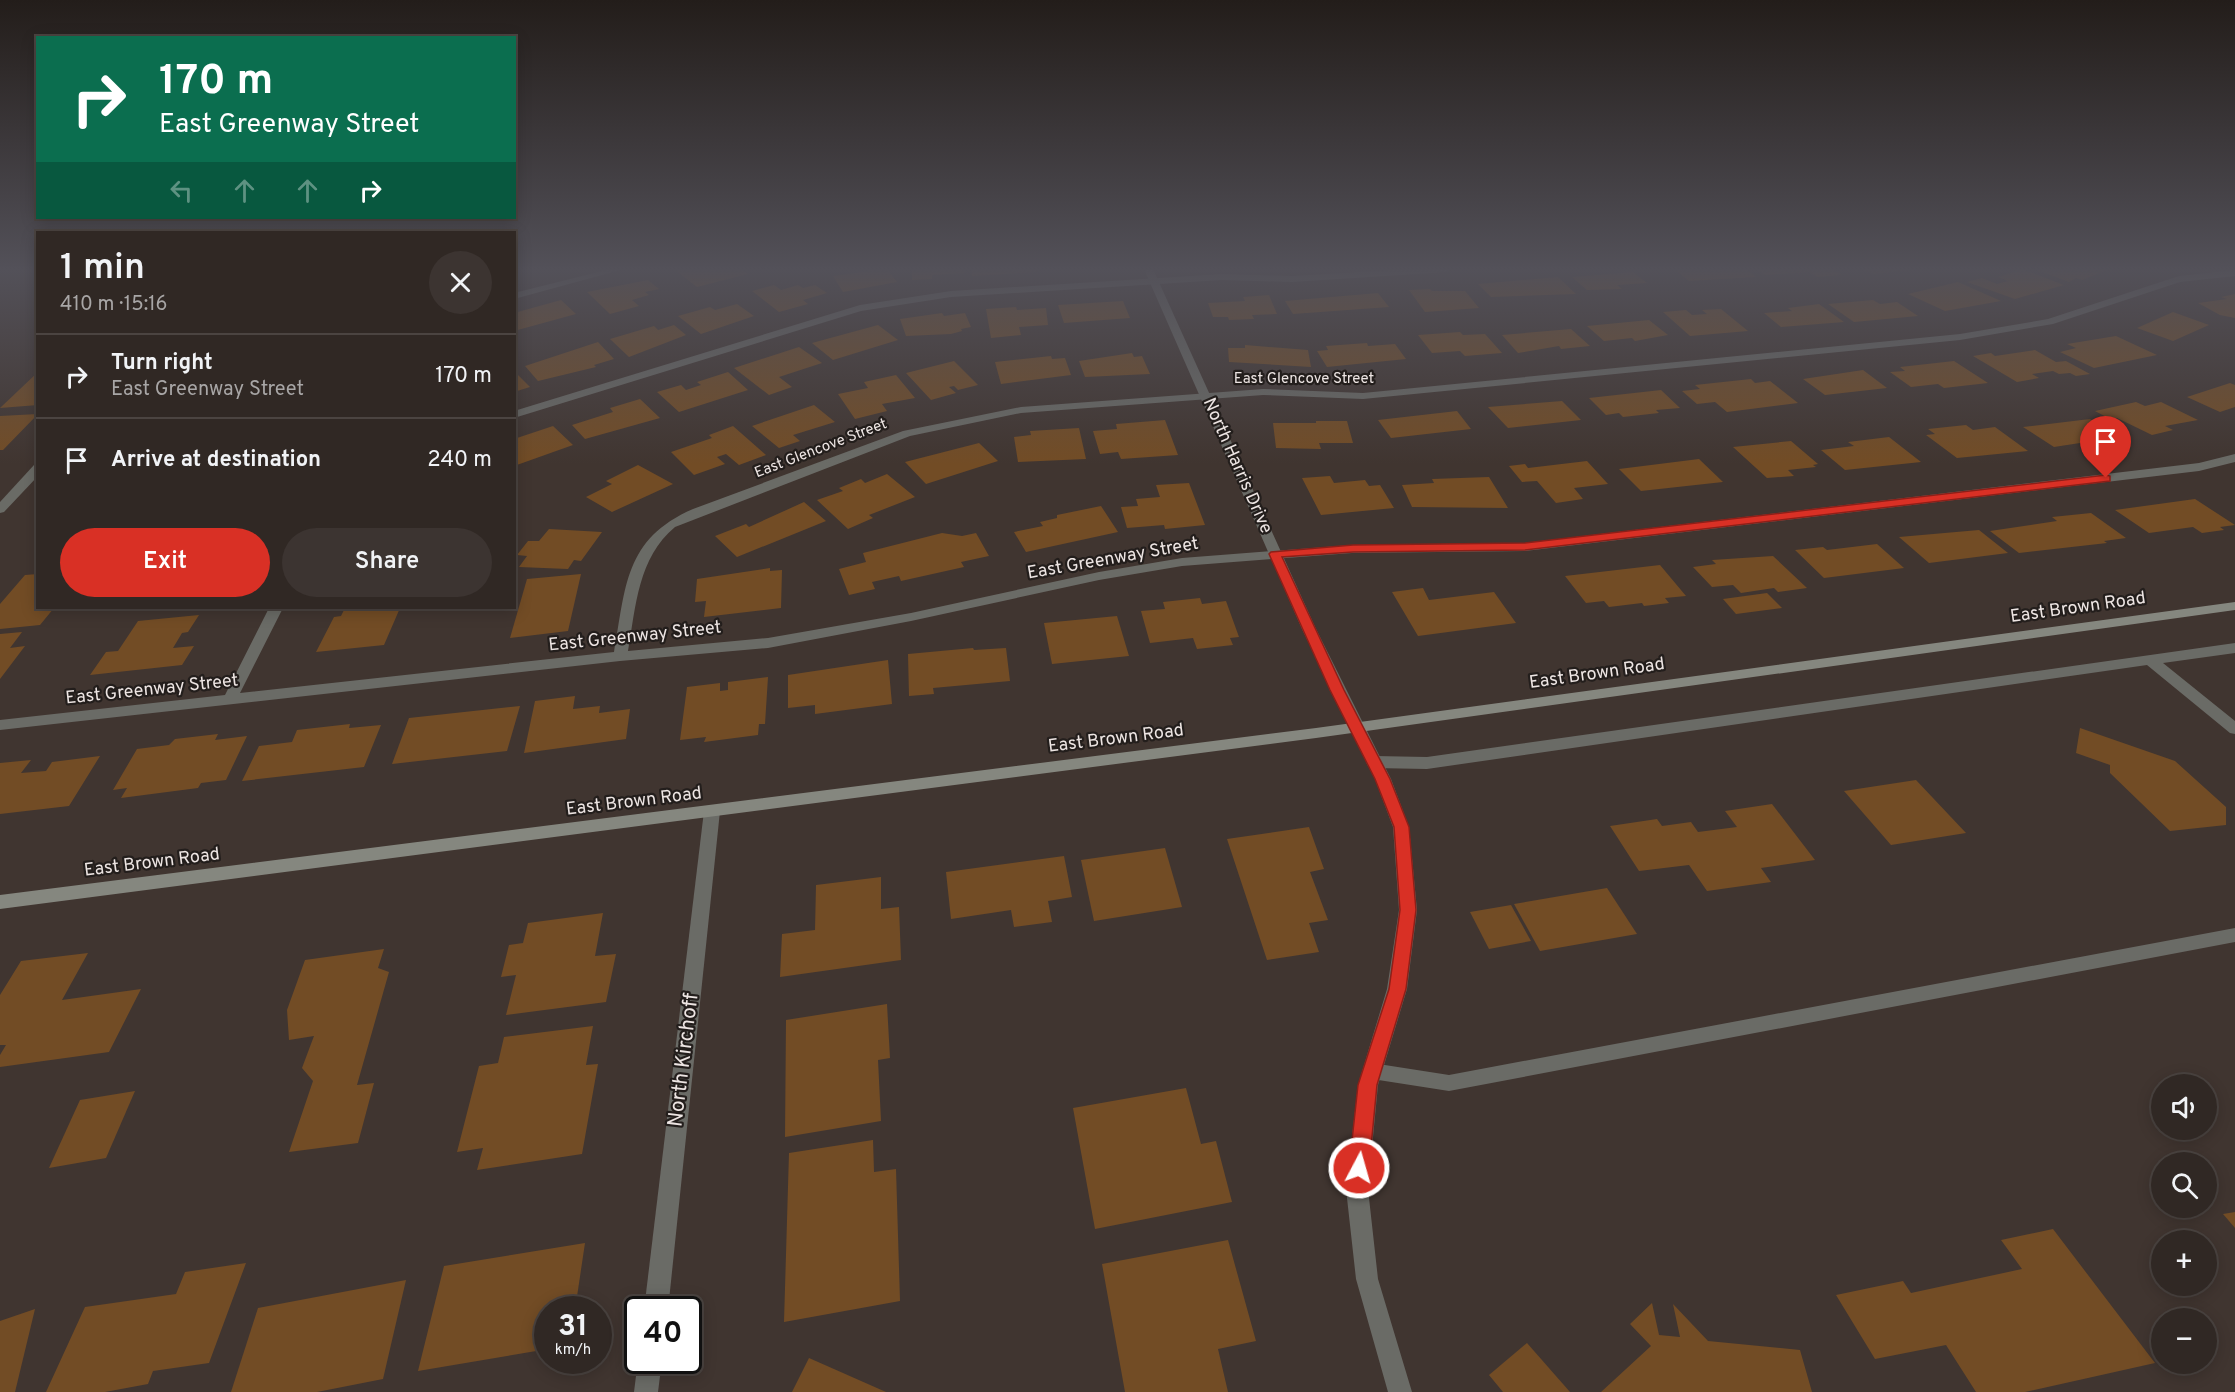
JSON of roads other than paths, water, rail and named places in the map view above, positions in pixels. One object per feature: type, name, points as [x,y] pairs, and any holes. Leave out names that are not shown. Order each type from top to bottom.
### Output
[{"type":"main road","name":"East Brown Road","points":[[0,902],[1356,727],[2235,606]]},
{"type":"street","points":[[516,414],[776,334]]},
{"type":"street","name":"North Harris Drive","points":[[1178,334],[1275,554],[1374,762],[1401,827],[1408,910],[1397,989],[1368,1085],[1357,1189],[1367,1279],[1400,1392]]},
{"type":"street","name":"East Glencove Street","points":[[620,656],[640,561],[652,542],[670,525],[697,512],[907,433],[1021,410],[1263,392],[1363,396],[1978,334]]},
{"type":"street","name":"East Greenway Street","points":[[0,725],[620,656],[768,643],[911,617],[1109,574],[1182,562],[1353,549],[1525,547],[2199,467],[2235,458]]},
{"type":"street","points":[[0,508],[36,470]]},
{"type":"street","points":[[230,699],[275,609]]},
{"type":"street","points":[[1374,762],[1427,763],[2235,648]]},
{"type":"street","points":[[2150,660],[2235,729]]},
{"type":"street","name":"North Kirchoff","points":[[658,1296],[712,811]]},
{"type":"street","points":[[646,1392],[648,1374]]},
{"type":"lane","points":[[1372,1071],[1449,1083],[2235,935]]}]
